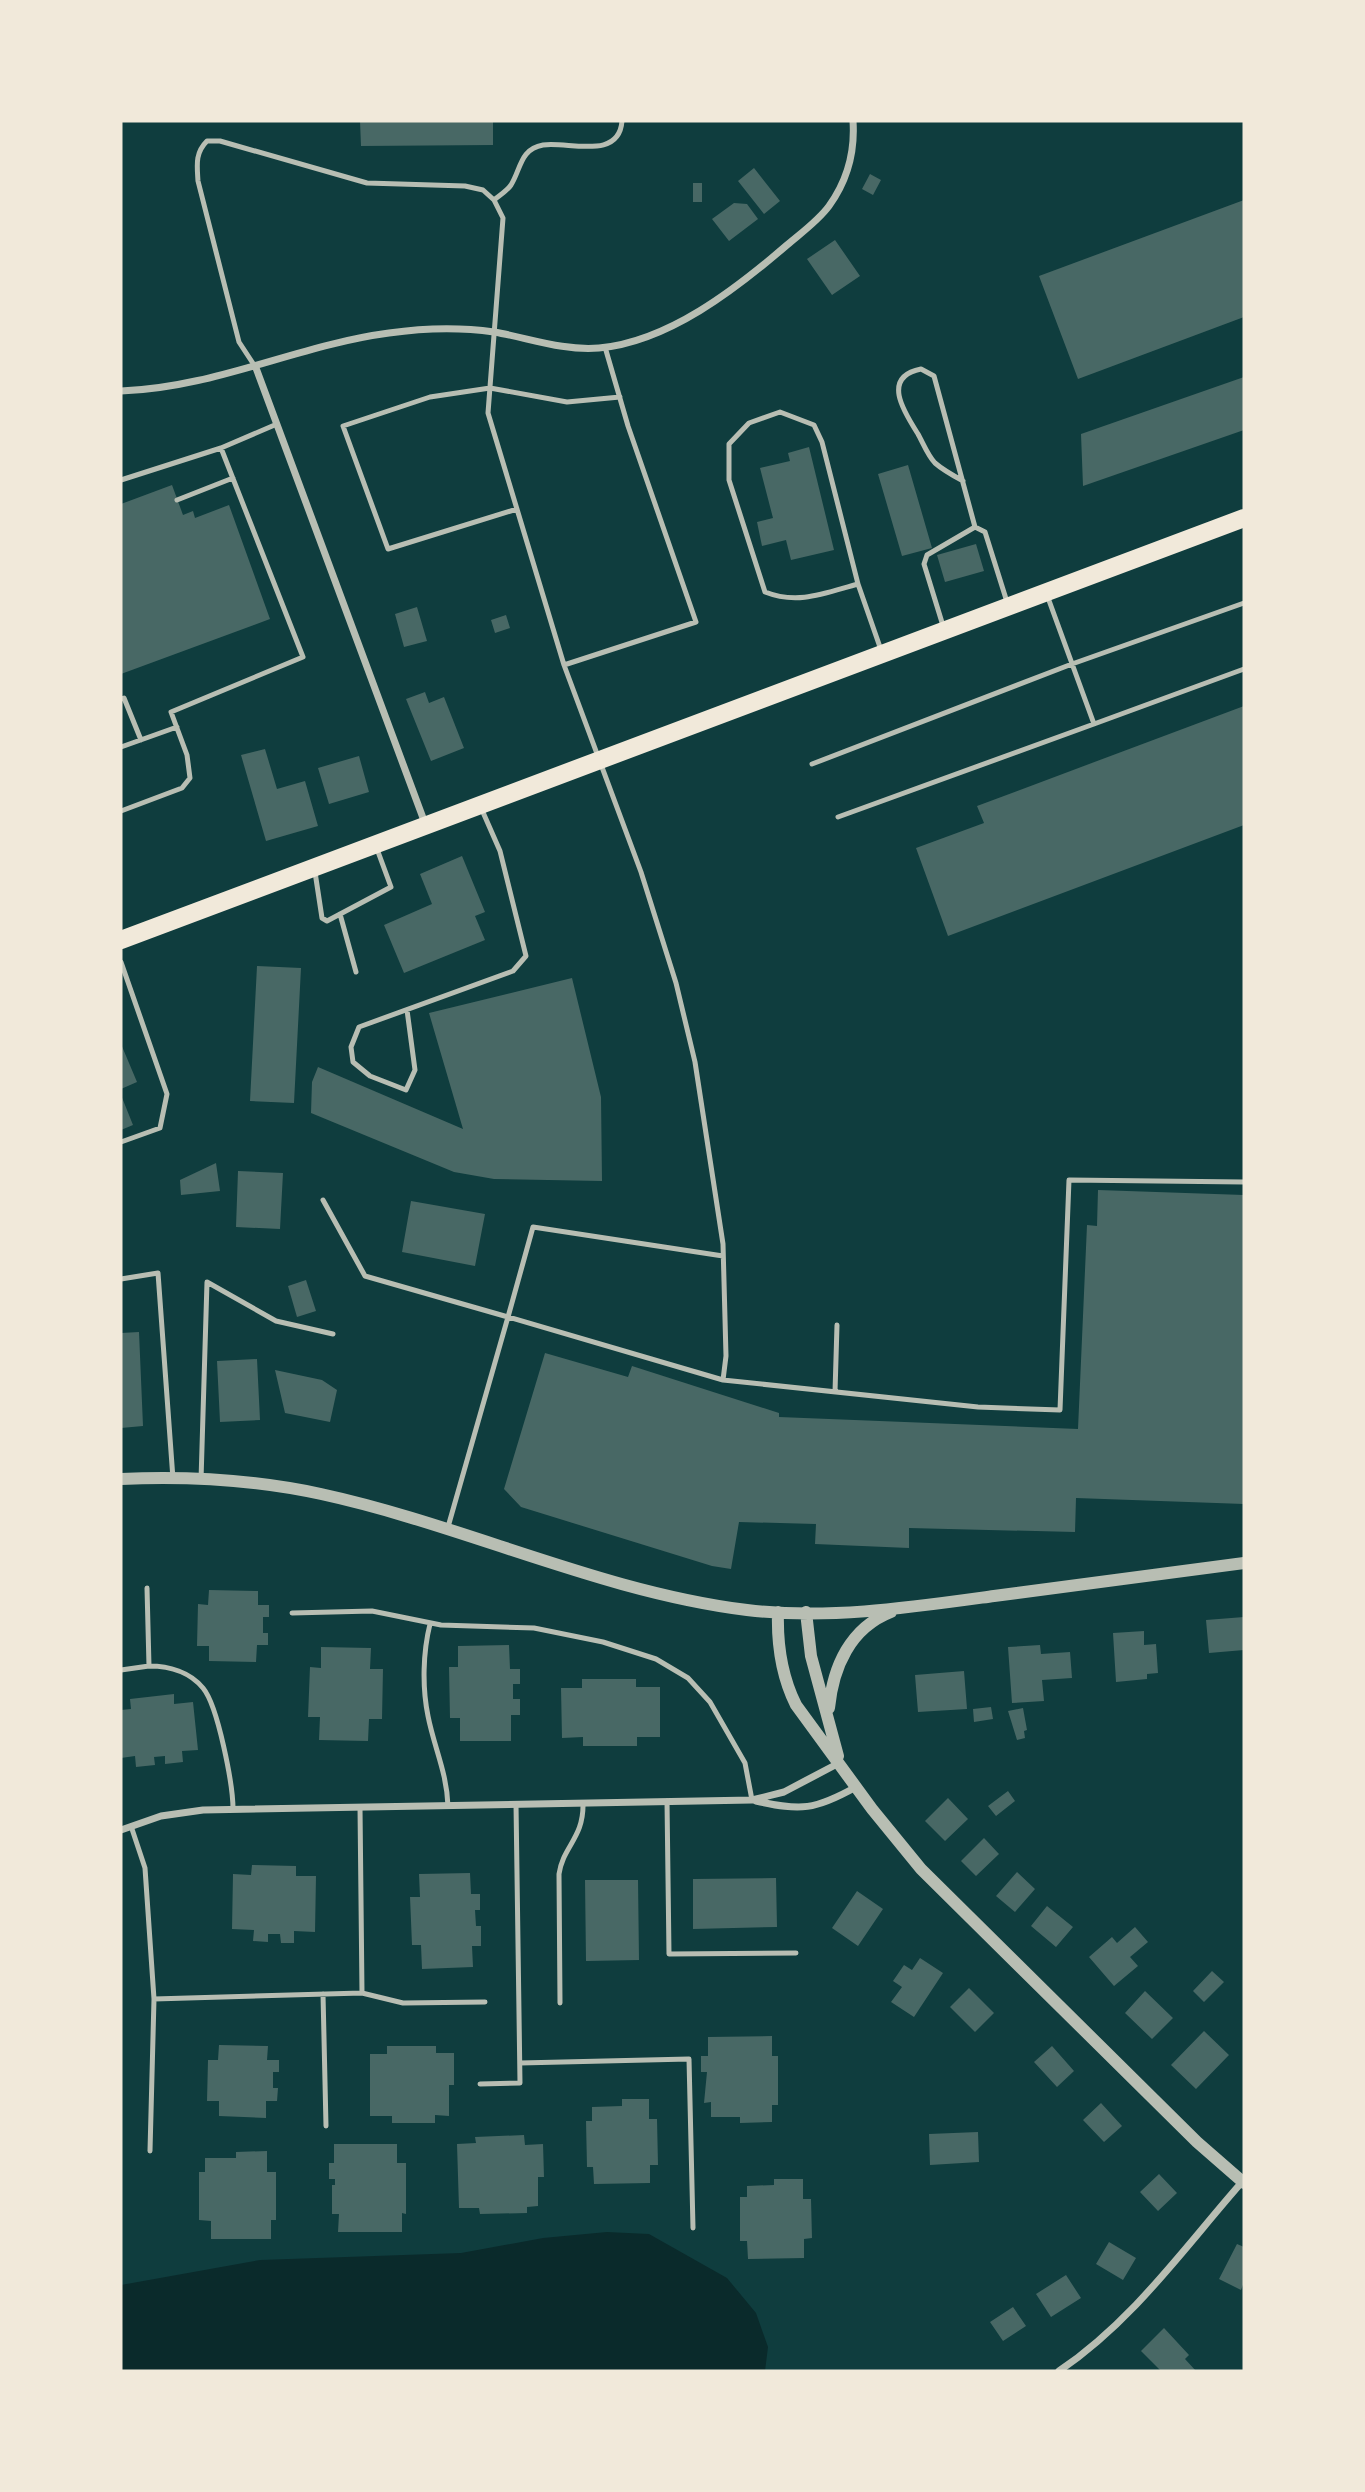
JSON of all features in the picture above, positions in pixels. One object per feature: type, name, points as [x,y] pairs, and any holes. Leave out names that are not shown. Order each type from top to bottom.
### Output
[{"type":"main road","points":[[121,940],[1010,609],[1244,518]]},
{"type":"street","points":[[121,391],[170,387],[256,368],[351,340],[387,333],[439,328],[494,332],[571,347],[605,347],[648,335],[693,313],[740,282],[814,223],[828,206],[846,173],[852,149],[853,121]]},
{"type":"street","points":[[256,368],[426,827]]},
{"type":"street","points":[[121,1479],[201,1480],[322,1494],[656,1592],[727,1607],[778,1612],[901,1608],[1244,1563]]},
{"type":"street","points":[[828,1719],[832,1686],[850,1642],[873,1620],[901,1608]]},
{"type":"street","points":[[778,1612],[778,1644],[786,1682],[803,1715],[904,1850],[940,1889],[1188,2133],[1243,2182],[1141,2300],[1097,2343],[1059,2371]]},
{"type":"street","points":[[806,1612],[811,1656],[840,1763]]},
{"type":"street","points":[[752,1800],[784,1791],[840,1763]]},
{"type":"street","points":[[121,1830],[174,1814],[233,1809],[752,1800],[788,1808],[811,1808],[856,1787]]},
{"type":"lane","points":[[494,200],[510,188],[529,149],[544,145],[601,146],[613,140],[622,129],[622,121]]},
{"type":"lane","points":[[256,368],[239,342],[198,181],[196,160],[200,148],[207,141],[220,141],[367,183],[465,186],[483,190],[494,200],[503,218],[488,413],[564,665],[597,762],[640,872],[676,983],[706,1122],[723,1256],[726,1356],[723,1380]]},
{"type":"lane","points":[[564,665],[696,622],[605,347]]},
{"type":"lane","points":[[963,481],[934,463],[901,406],[898,391],[901,380],[911,371],[921,369],[934,376],[963,481],[975,527],[985,532],[1010,609]]},
{"type":"lane","points":[[517,509],[388,549],[343,426],[430,397],[490,388],[567,402],[620,397]]},
{"type":"lane","points":[[858,584],[800,600],[783,599],[765,592],[729,480],[729,444],[749,423],[780,412],[814,425],[822,442],[858,584],[883,656]]},
{"type":"lane","points":[[121,481],[221,448],[277,424]]},
{"type":"lane","points":[[121,811],[181,788],[191,778],[187,755],[171,712],[303,657],[221,448]]},
{"type":"lane","points":[[177,500],[233,478]]},
{"type":"lane","points":[[945,633],[924,564],[927,555],[975,527]]},
{"type":"lane","points":[[1047,595],[1094,724]]},
{"type":"lane","points":[[812,764],[1072,664],[1244,604]]},
{"type":"lane","points":[[838,817],[1244,669]]},
{"type":"lane","points":[[121,699],[124,698],[141,740]]},
{"type":"lane","points":[[121,747],[177,727]]},
{"type":"lane","points":[[407,1010],[415,1070],[406,1090],[370,1076],[353,1062],[351,1047],[359,1027],[513,971],[527,957],[500,851],[480,807]]},
{"type":"lane","points":[[314,869],[322,918],[327,921],[391,887],[376,846]]},
{"type":"lane","points":[[340,914],[356,972]]},
{"type":"lane","points":[[121,962],[167,1094],[160,1128],[121,1142]]},
{"type":"lane","points":[[323,1200],[365,1276],[723,1380],[978,1408],[1060,1410],[1069,1180],[1244,1182]]},
{"type":"lane","points":[[447,1530],[533,1227],[723,1256]]},
{"type":"lane","points":[[121,1279],[158,1273],[173,1479]]},
{"type":"lane","points":[[201,1480],[207,1282],[276,1321],[333,1334]]},
{"type":"lane","points":[[835,1392],[837,1325]]},
{"type":"lane","points":[[147,1588],[149,1666]]},
{"type":"lane","points":[[292,1612],[372,1611],[430,1624],[551,1630],[623,1648],[668,1665],[688,1678],[710,1702],[745,1763],[752,1800]]},
{"type":"lane","points":[[430,1624],[425,1652],[426,1706],[445,1773],[449,1805]]},
{"type":"lane","points":[[121,1670],[149,1666],[176,1670],[197,1682],[208,1695],[230,1776],[233,1809]]},
{"type":"lane","points":[[667,1801],[669,1954],[796,1953]]},
{"type":"lane","points":[[560,2003],[559,1874],[563,1860],[580,1832],[583,1803]]},
{"type":"lane","points":[[480,2084],[520,2083],[516,1804]]},
{"type":"lane","points":[[360,1807],[362,1993]]},
{"type":"lane","points":[[131,1826],[145,1867],[154,1999],[150,2151]]},
{"type":"lane","points":[[154,1999],[362,1993],[403,2003],[485,2002]]},
{"type":"lane","points":[[323,1994],[326,2126]]},
{"type":"lane","points":[[520,2063],[689,2059],[693,2228]]},
{"type":"water","points":[[607,2232],[649,2234],[727,2278],[756,2313],[768,2347],[765,2371],[121,2371],[121,2285],[260,2260],[461,2253],[543,2238]]},
{"type":"building","points":[[360,121],[493,121],[493,145],[361,146]]},
{"type":"building","points":[[754,168],[780,201],[764,214],[738,181]]},
{"type":"building","points":[[870,174],[881,180],[873,195],[862,189]]},
{"type":"building","points":[[693,183],[702,183],[702,202],[693,202]]},
{"type":"building","points":[[1244,200],[1244,317],[1078,379],[1039,276]]},
{"type":"building","points":[[734,203],[747,204],[758,219],[729,241],[712,219]]},
{"type":"building","points":[[835,240],[860,276],[832,295],[807,259]]},
{"type":"building","points":[[1244,377],[1244,430],[1083,486],[1081,434]]},
{"type":"building","points":[[809,447],[834,550],[791,560],[786,540],[762,546],[757,522],[773,518],[760,468],[790,461],[788,453]]},
{"type":"building","points":[[908,465],[932,548],[902,556],[878,474]]},
{"type":"building","points":[[172,485],[183,515],[193,511],[195,518],[229,505],[270,619],[121,674],[121,504]]},
{"type":"building","points":[[976,544],[984,571],[945,582],[937,555]]},
{"type":"building","points":[[417,607],[427,641],[404,647],[395,614]]},
{"type":"building","points":[[506,615],[510,628],[495,633],[491,620]]},
{"type":"building","points":[[425,692],[429,703],[444,697],[464,748],[431,761],[406,699]]},
{"type":"building","points":[[1244,706],[1244,825],[948,936],[916,848],[984,823],[977,806]]},
{"type":"building","points":[[265,749],[277,789],[305,781],[318,826],[266,841],[241,755]]},
{"type":"building","points":[[359,756],[369,792],[329,804],[318,768]]},
{"type":"building","points":[[462,856],[485,912],[475,916],[485,940],[404,973],[384,925],[432,904],[420,874]]},
{"type":"building","points":[[257,966],[301,968],[294,1103],[250,1101]]},
{"type":"building","points":[[572,978],[601,1097],[602,1181],[494,1179],[454,1172],[311,1113],[312,1082],[318,1067],[463,1129],[429,1013]]},
{"type":"building","points":[[121,1044],[137,1082],[121,1089]]},
{"type":"building","points":[[121,1095],[133,1125],[121,1130]]},
{"type":"building","points":[[216,1163],[220,1191],[181,1195],[180,1180]]},
{"type":"building","points":[[238,1171],[283,1173],[280,1229],[236,1227]]},
{"type":"building","points":[[1098,1190],[1244,1195],[1244,1504],[1076,1498],[1075,1532],[909,1528],[909,1548],[815,1544],[816,1524],[739,1522],[731,1569],[712,1566],[521,1507],[504,1489],[545,1353],[628,1377],[632,1366],[779,1413],[779,1417],[1078,1429],[1087,1225],[1097,1226]]},
{"type":"building","points":[[411,1201],[485,1214],[475,1266],[402,1252]]},
{"type":"building","points":[[306,1280],[316,1311],[297,1317],[288,1286]]},
{"type":"building","points":[[139,1332],[143,1426],[121,1428],[121,1333]]},
{"type":"building","points":[[257,1359],[260,1420],[220,1422],[217,1361]]},
{"type":"building","points":[[275,1370],[322,1380],[337,1390],[330,1422],[285,1413]]},
{"type":"building","points":[[209,1590],[258,1591],[258,1605],[269,1605],[269,1617],[263,1617],[263,1633],[268,1633],[268,1645],[257,1645],[256,1662],[209,1661],[209,1646],[197,1646],[198,1604],[208,1605]]},
{"type":"building","points":[[1244,1617],[1244,1650],[1209,1653],[1206,1620]]},
{"type":"building","points":[[1144,1631],[1144,1645],[1156,1644],[1158,1673],[1147,1674],[1147,1679],[1116,1682],[1113,1633]]},
{"type":"building","points":[[509,1645],[510,1669],[520,1669],[520,1684],[513,1684],[513,1699],[520,1699],[520,1715],[511,1715],[511,1741],[460,1741],[460,1718],[450,1718],[449,1667],[458,1667],[458,1646]]},
{"type":"building","points":[[1040,1645],[1041,1654],[1070,1652],[1072,1678],[1042,1680],[1044,1701],[1012,1703],[1008,1647]]},
{"type":"building","points":[[321,1647],[371,1648],[370,1669],[383,1669],[382,1719],[369,1719],[368,1741],[319,1740],[320,1717],[308,1717],[310,1667],[321,1668]]},
{"type":"building","points":[[964,1671],[967,1709],[918,1712],[915,1675]]},
{"type":"building","points":[[582,1679],[636,1679],[636,1687],[660,1687],[660,1737],[637,1737],[637,1746],[583,1746],[583,1737],[562,1738],[561,1688],[582,1688]]},
{"type":"building","points":[[174,1694],[174,1704],[193,1702],[198,1750],[182,1751],[183,1762],[165,1764],[165,1756],[154,1757],[155,1765],[136,1767],[135,1756],[121,1758],[121,1710],[131,1709],[130,1699]]},
{"type":"building","points":[[991,1707],[993,1719],[974,1722],[973,1709]]},
{"type":"building","points":[[1023,1708],[1027,1730],[1024,1731],[1025,1738],[1017,1740],[1008,1711]]},
{"type":"building","points":[[1008,1791],[1015,1801],[996,1816],[988,1806]]},
{"type":"building","points":[[948,1798],[968,1819],[945,1841],[925,1821]]},
{"type":"building","points":[[984,1838],[999,1854],[976,1876],[961,1861]]},
{"type":"building","points":[[252,1865],[296,1866],[296,1876],[316,1876],[315,1932],[294,1931],[294,1943],[281,1943],[280,1934],[268,1934],[268,1942],[253,1941],[254,1930],[232,1929],[233,1874],[251,1875]]},
{"type":"building","points":[[1017,1872],[1035,1889],[1015,1912],[996,1896]]},
{"type":"building","points":[[470,1873],[471,1894],[480,1894],[480,1910],[475,1910],[476,1926],[481,1926],[481,1946],[472,1946],[473,1967],[422,1969],[421,1945],[412,1945],[410,1897],[420,1897],[419,1874]]},
{"type":"building","points":[[776,1878],[777,1927],[693,1929],[693,1879]]},
{"type":"building","points":[[585,1880],[638,1880],[639,1960],[586,1961]]},
{"type":"building","points":[[857,1891],[883,1909],[858,1946],[832,1928]]},
{"type":"building","points":[[1047,1906],[1073,1927],[1056,1947],[1031,1926]]},
{"type":"building","points":[[1135,1927],[1148,1942],[1130,1957],[1138,1966],[1114,1986],[1089,1957],[1112,1937],[1117,1943]]},
{"type":"building","points":[[920,1958],[943,1973],[914,2017],[891,2002],[902,1987],[893,1981],[904,1965],[912,1970]]},
{"type":"building","points":[[1212,1971],[1224,1982],[1204,2002],[1193,1991]]},
{"type":"building","points":[[969,1988],[994,2013],[975,2032],[950,2007]]},
{"type":"building","points":[[1145,1991],[1173,2018],[1152,2039],[1125,2013]]},
{"type":"building","points":[[1204,2031],[1229,2055],[1196,2089],[1171,2065]]},
{"type":"building","points":[[772,2036],[772,2056],[778,2056],[778,2105],[772,2105],[772,2122],[740,2123],[740,2117],[711,2117],[711,2102],[704,2103],[707,2072],[701,2072],[701,2056],[708,2056],[708,2037]]},
{"type":"building","points":[[219,2045],[268,2046],[267,2060],[279,2060],[279,2072],[273,2072],[273,2088],[278,2088],[277,2101],[266,2101],[266,2118],[219,2116],[219,2101],[207,2101],[208,2060],[218,2060]]},
{"type":"building","points":[[387,2046],[436,2046],[436,2053],[454,2053],[454,2085],[449,2085],[449,2116],[435,2115],[435,2123],[392,2123],[392,2116],[370,2116],[370,2054],[387,2054]]},
{"type":"building","points":[[1052,2046],[1074,2071],[1057,2087],[1034,2062]]},
{"type":"building","points":[[622,2099],[649,2099],[649,2119],[657,2119],[658,2165],[650,2165],[650,2183],[594,2184],[593,2167],[587,2167],[586,2121],[592,2121],[592,2107],[622,2106]]},
{"type":"building","points":[[1101,2103],[1122,2126],[1104,2142],[1083,2120]]},
{"type":"building","points":[[978,2132],[979,2162],[930,2165],[929,2134]]},
{"type":"building","points":[[524,2135],[525,2145],[543,2144],[544,2177],[538,2177],[538,2206],[527,2207],[527,2213],[480,2214],[479,2208],[459,2208],[457,2144],[476,2143],[475,2137]]},
{"type":"building","points":[[334,2144],[397,2144],[397,2163],[406,2163],[406,2214],[402,2213],[402,2232],[338,2232],[339,2214],[332,2214],[332,2185],[335,2185],[335,2179],[329,2179],[329,2163],[334,2163]]},
{"type":"building","points":[[267,2151],[267,2172],[276,2172],[276,2220],[271,2220],[271,2239],[211,2239],[211,2221],[199,2220],[199,2172],[205,2172],[205,2158],[236,2158],[236,2152]]},
{"type":"building","points":[[1159,2174],[1177,2193],[1158,2211],[1140,2192]]},
{"type":"building","points":[[774,2179],[803,2179],[803,2199],[811,2199],[812,2238],[804,2239],[804,2258],[748,2259],[747,2241],[740,2241],[740,2197],[747,2197],[747,2186],[774,2185]]},
{"type":"building","points":[[1109,2242],[1136,2258],[1123,2280],[1096,2264]]},
{"type":"building","points":[[1237,2244],[1244,2247],[1244,2282],[1241,2290],[1219,2279]]},
{"type":"building","points":[[1066,2275],[1081,2298],[1051,2317],[1036,2294]]},
{"type":"building","points":[[1013,2307],[1026,2326],[1003,2341],[990,2322]]},
{"type":"building","points":[[1164,2328],[1189,2355],[1185,2359],[1196,2371],[1161,2371],[1141,2351]]}]
